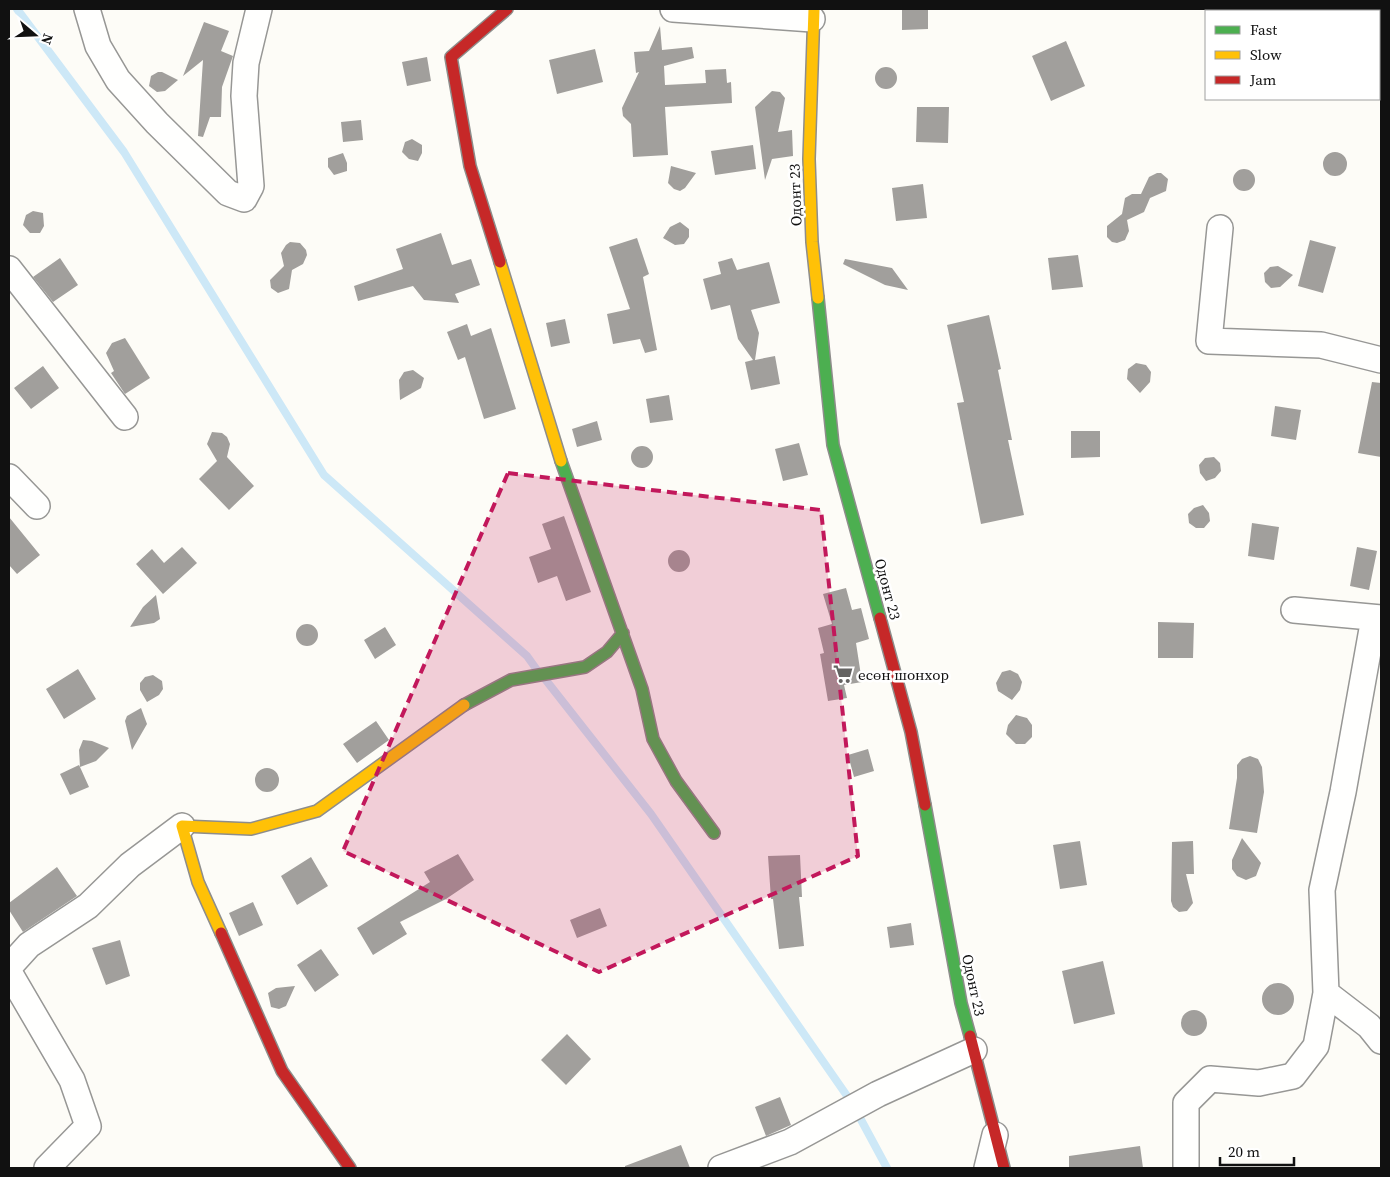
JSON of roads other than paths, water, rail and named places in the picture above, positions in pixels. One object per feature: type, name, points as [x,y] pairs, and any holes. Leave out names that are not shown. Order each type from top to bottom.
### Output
[{"type":"street","points":[[87,9],[98,46],[118,80],[156,123],[228,193],[244,199],[251,186],[244,96],[246,62],[259,9]]},
{"type":"street","points":[[508,9],[451,57],[470,166],[563,466],[642,689],[648,724],[657,749],[670,774],[714,833]]},
{"type":"street","points":[[673,9],[813,14]]},
{"type":"street","name":"Одонт 23","points":[[813,14],[808,159],[812,242],[833,445],[911,732],[961,1003],[1004,1168]]},
{"type":"street","points":[[1220,228],[1209,341],[1321,345],[1381,360]]},
{"type":"street","points":[[11,277],[125,417]]},
{"type":"street","points":[[9,477],[37,506]]},
{"type":"street","points":[[1186,1168],[1186,1103],[1210,1079],[1258,1083],[1293,1076],[1316,1046],[1326,993],[1322,890],[1378,618],[1294,610]]},
{"type":"street","points":[[9,967],[30,945],[88,906],[130,865],[182,826],[251,829],[317,811],[470,701],[511,680],[584,667],[607,652],[623,633]]},
{"type":"street","points":[[182,826],[198,882],[282,1071],[350,1168]]},
{"type":"street","points":[[9,972],[72,1080],[88,1126],[49,1168]]},
{"type":"street","points":[[1326,993],[1369,1026],[1381,1041]]},
{"type":"street","points":[[721,1168],[790,1142],[869,1099],[974,1050]]},
{"type":"street","points":[[987,1168],[995,1135]]},
{"type":"waterway","points":[[17,9],[124,152],[324,475],[527,656],[537,670]]},
{"type":"waterway","points":[[545,679],[651,814],[852,1103],[887,1168]]},
{"type":"place","name":"есөн шонхор","points":[[843,674]]}]
